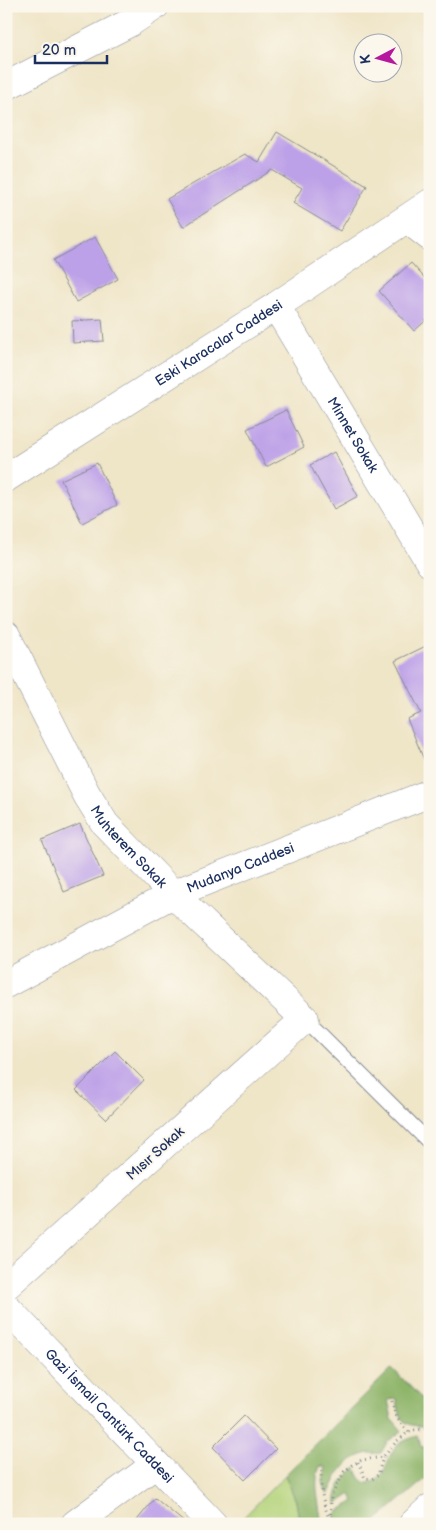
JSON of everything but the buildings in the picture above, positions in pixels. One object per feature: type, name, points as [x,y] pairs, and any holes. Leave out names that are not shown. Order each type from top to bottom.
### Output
[{"type":"street","points":[[6,86],[131,22],[155,6]]},
{"type":"street","name":"Eski Karacalar Caddesi","points":[[6,478],[276,306],[430,203]]},
{"type":"street","points":[[408,219],[430,237]]},
{"type":"street","name":"Minnet Sokak","points":[[276,306],[430,563]]},
{"type":"street","name":"Muhterem Sokak","points":[[6,635],[87,795],[104,824],[173,894],[305,1019]]},
{"type":"street","name":"Mudanya Caddesi","points":[[6,984],[173,894],[430,793]]},
{"type":"street","name":"Mısır Sokak","points":[[6,1286],[305,1019]]},
{"type":"street","name":"Gazi İsmail Cantürk Caddesi","points":[[6,1307],[213,1524]]},
{"type":"street","points":[[75,1524],[156,1464]]},
{"type":"street","points":[[413,1524],[430,1508]]},
{"type":"lane","points":[[305,1019],[430,1143]]},
{"type":"path","points":[[392,1401],[397,1419],[409,1432]]},
{"type":"path","points":[[358,1462],[365,1478],[372,1479],[378,1475],[383,1457],[397,1441],[409,1432],[430,1429]]},
{"type":"path","points":[[330,1522],[331,1497],[344,1472],[358,1462],[369,1458],[383,1457]]},
{"type":"path","points":[[322,1469],[320,1490],[330,1522]]},
{"type":"path","points":[[301,1523],[330,1522]]},
{"type":"green space","points":[[392,1368],[430,1407],[430,1426],[415,1426],[406,1422],[400,1413],[397,1399],[388,1400],[392,1419],[402,1431],[387,1442],[381,1453],[365,1454],[347,1464],[327,1494],[323,1482],[326,1467],[320,1466],[317,1485],[321,1519],[299,1519],[296,1501],[285,1475]]},
{"type":"green space","points":[[427,1432],[430,1432],[430,1475],[372,1524],[334,1524],[335,1514],[354,1501],[351,1494],[336,1504],[341,1484],[348,1475],[356,1468],[359,1475],[367,1483],[378,1479],[382,1475],[394,1449],[402,1442],[418,1436],[421,1447],[428,1447]]},
{"type":"green space","points":[[285,1475],[296,1501],[300,1524],[244,1524],[241,1520]]}]
